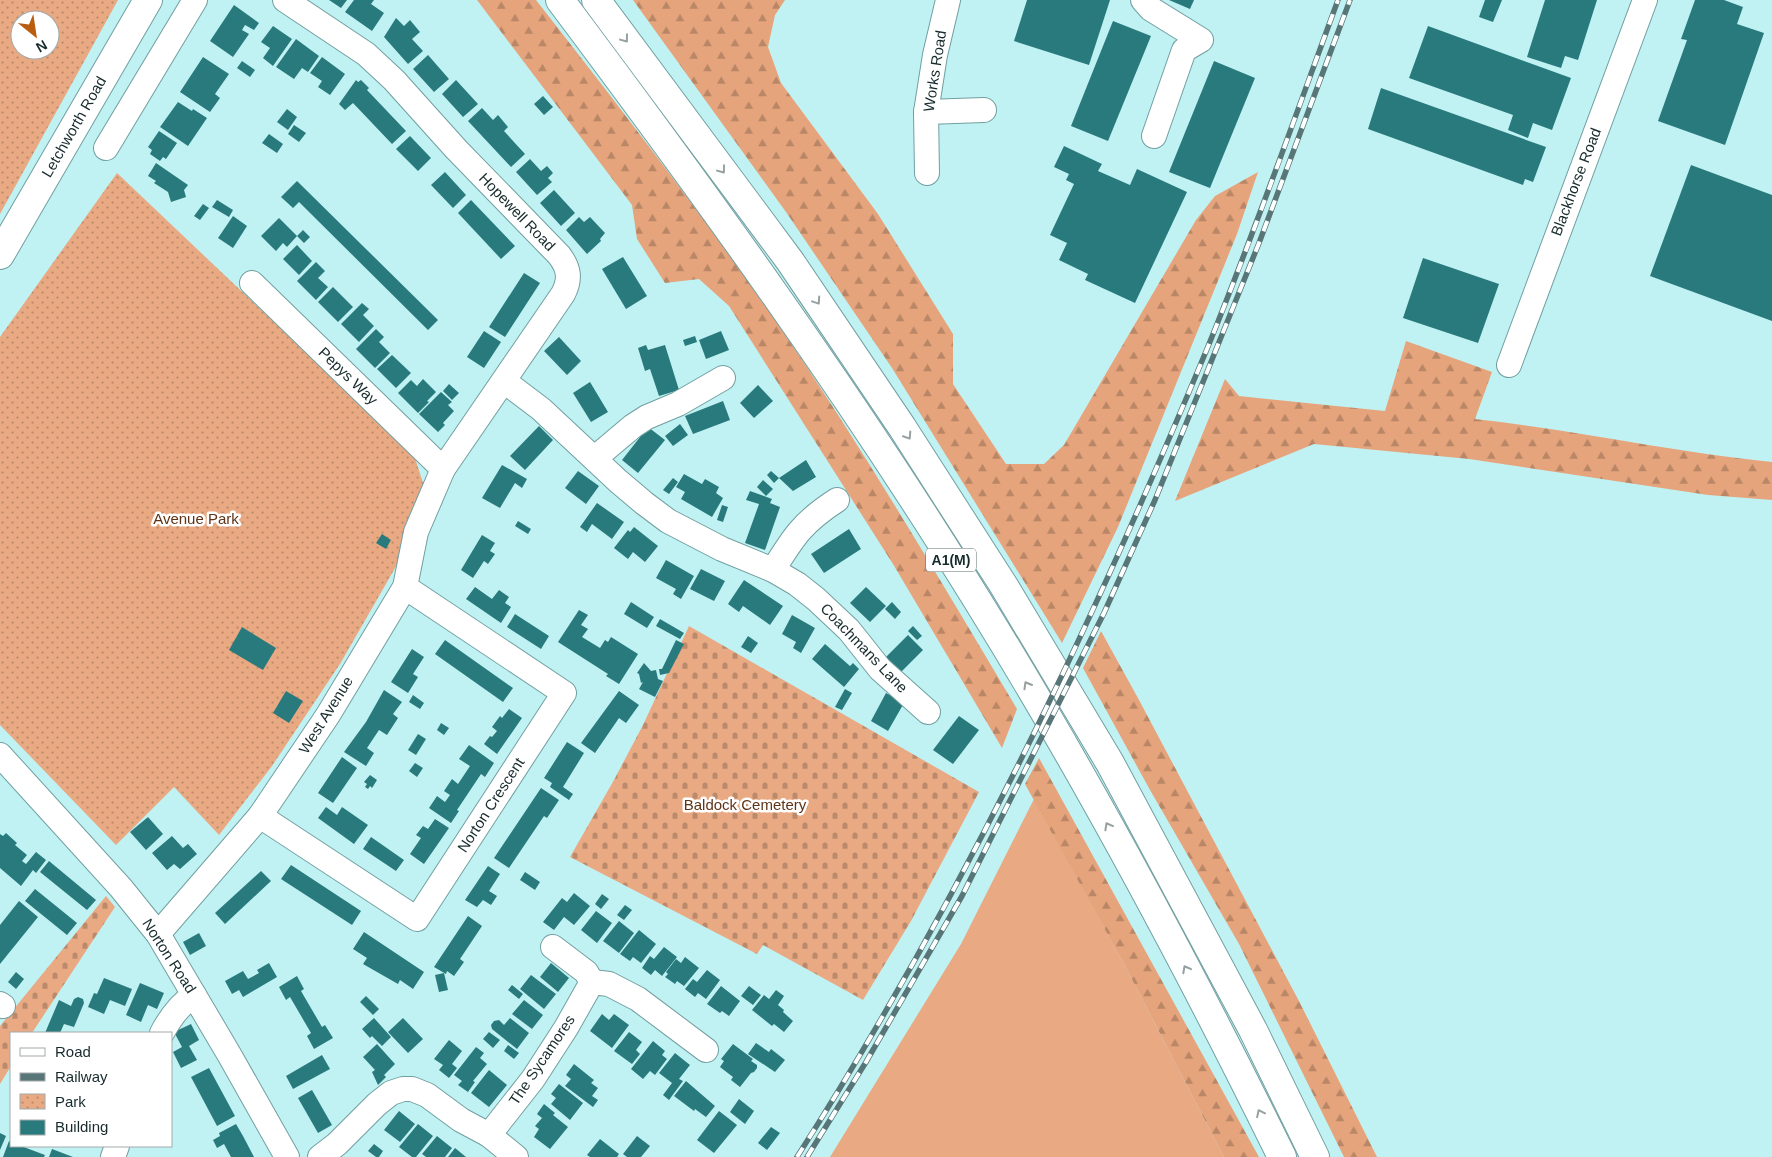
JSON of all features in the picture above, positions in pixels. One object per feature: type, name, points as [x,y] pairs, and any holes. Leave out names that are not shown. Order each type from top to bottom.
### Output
[{"type":"main road","name":"Letchworth Road","points":[[0,255],[148,0]]},
{"type":"main road","name":"A1(M)","points":[[560,0],[764,277],[878,445],[979,603],[1081,776],[1149,900],[1226,1044],[1282,1157]]},
{"type":"main road","name":"A1(M)","points":[[596,0],[790,261],[902,427],[1004,586],[1110,763],[1248,1022],[1315,1157]]},
{"type":"street","points":[[106,148],[195,0]]},
{"type":"street","name":"Hopewell Road","points":[[286,0],[366,54],[394,80],[456,149],[565,263],[568,274],[567,287],[444,469]]},
{"type":"street","name":"Works Road","points":[[927,173],[926,112],[935,56],[948,0]]},
{"type":"street","points":[[1143,0],[1151,9],[1201,40],[1184,50],[1154,136]]},
{"type":"street","name":"Blackhorse Road","points":[[1509,365],[1645,0]]},
{"type":"street","points":[[926,112],[984,110]]},
{"type":"street","name":"Pepys Way","points":[[252,283],[444,469]]},
{"type":"street","points":[[595,458],[633,426],[678,404],[723,378]]},
{"type":"street","name":"Coachmans Lane","points":[[504,380],[541,409],[644,504],[668,521],[722,549],[773,570],[797,584],[822,604],[849,630],[880,669],[928,712]]},
{"type":"street","name":"West Avenue","points":[[158,934],[260,816],[328,715],[405,587],[416,532],[444,469]]},
{"type":"street","points":[[773,570],[793,538],[806,523],[816,513],[837,500]]},
{"type":"street","name":"Norton Crescent","points":[[260,816],[417,919],[564,693],[405,587]]},
{"type":"street","name":"Norton Road","points":[[0,754],[121,888],[158,934],[287,1157]]},
{"type":"street","points":[[553,947],[586,972],[592,982],[609,984],[638,999],[706,1050]]},
{"type":"street","name":"The Sycamores","points":[[488,1135],[533,1079],[566,1028],[592,982]]},
{"type":"street","points":[[163,1032],[176,1010],[194,995]]},
{"type":"street","points":[[320,1157],[337,1144],[377,1104],[391,1094],[403,1089],[412,1089],[427,1096],[461,1120],[488,1135],[516,1157]]},
{"type":"green space","points":[[0,0],[118,0],[0,214]]},
{"type":"green space","points":[[477,0],[536,0],[718,239],[776,321],[869,465],[1017,709],[1002,748],[893,564],[729,306],[699,279],[665,283],[637,239],[632,205]]},
{"type":"green space","points":[[633,0],[785,0],[775,15],[768,47],[781,83],[878,214],[953,334],[953,384],[1006,464],[1044,464],[1064,445],[1196,220],[1215,196],[1258,172],[1237,234],[1118,527],[1062,643],[892,368],[786,212]]},
{"type":"green space","name":"Avenue Park","points":[[117,173],[414,455],[425,489],[406,549],[340,664],[272,766],[219,835],[174,787],[116,845],[0,725],[0,337]]},
{"type":"green space","points":[[1406,341],[1492,372],[1475,419],[1698,453],[1772,462],[1772,500],[1708,495],[1469,459],[1314,444],[1175,501],[1225,379],[1239,396],[1385,411]]},
{"type":"green space","name":"Baldock Cemetery","points":[[689,626],[979,792],[911,921],[863,1000],[763,945],[757,954],[570,857],[643,725]]},
{"type":"green space","points":[[1101,631],[1300,1003],[1377,1157],[1344,1157],[1239,944],[1150,790],[1083,668]]},
{"type":"green space","points":[[1039,758],[1259,1157],[1224,1157],[1125,966],[1025,784]]},
{"type":"green space","points":[[1034,799],[1125,966],[1224,1157],[830,1157],[961,944]]},
{"type":"green space","points":[[106,896],[115,907],[33,1032],[10,1032],[10,1068],[0,1084],[0,1026]]},
{"type":"building","points":[[329,0],[347,0],[341,8]]},
{"type":"building","points":[[354,0],[374,0],[371,4],[384,13],[372,31],[345,12]]},
{"type":"building","points":[[1027,0],[1110,0],[1089,65],[1014,41]]},
{"type":"building","points":[[1169,0],[1194,0],[1190,9]]},
{"type":"building","points":[[1485,0],[1502,0],[1493,22],[1479,17]]},
{"type":"building","points":[[1545,0],[1597,0],[1578,60],[1565,56],[1561,68],[1527,57]]},
{"type":"building","points":[[1695,0],[1724,0],[1743,7],[1737,24],[1764,33],[1725,145],[1658,121],[1687,40],[1681,39]]},
{"type":"building","points":[[234,5],[259,23],[254,30],[245,25],[242,30],[249,34],[233,57],[210,41]]},
{"type":"building","points":[[396,18],[404,26],[410,20],[420,32],[412,39],[423,51],[408,64],[384,37]]},
{"type":"building","points":[[1113,21],[1151,36],[1108,141],[1071,126]]},
{"type":"building","points":[[273,26],[292,39],[273,66],[263,58],[270,48],[261,42]]},
{"type":"building","points":[[1428,26],[1571,78],[1552,130],[1533,123],[1528,138],[1508,130],[1513,115],[1409,78]]},
{"type":"building","points":[[296,39],[319,56],[308,72],[302,68],[294,79],[276,67]]},
{"type":"building","points":[[428,55],[449,79],[434,92],[413,69]]},
{"type":"building","points":[[203,57],[229,74],[215,94],[220,98],[210,112],[180,92]]},
{"type":"building","points":[[322,57],[345,74],[330,95],[318,87],[322,81],[310,73]]},
{"type":"building","points":[[242,61],[255,70],[250,77],[237,68]]},
{"type":"building","points":[[1214,61],[1255,78],[1210,188],[1169,172]]},
{"type":"building","points":[[356,80],[358,82],[361,80],[369,88],[367,90],[406,131],[392,144],[353,103],[345,110],[339,104]]},
{"type":"building","points":[[456,80],[478,104],[463,117],[442,94]]},
{"type":"building","points":[[1381,88],[1546,147],[1533,182],[1525,179],[1523,185],[1368,129]]},
{"type":"building","points":[[543,96],[553,107],[544,115],[534,104]]},
{"type":"building","points":[[178,102],[207,118],[188,146],[160,127]]},
{"type":"building","points":[[482,108],[493,120],[498,115],[508,127],[504,131],[525,154],[511,167],[468,121]]},
{"type":"building","points":[[287,109],[297,117],[288,130],[277,122]]},
{"type":"building","points":[[294,125],[306,133],[299,142],[288,134]]},
{"type":"building","points":[[159,131],[177,143],[166,159],[163,157],[160,161],[150,154],[152,150],[148,147]]},
{"type":"building","points":[[269,134],[283,144],[277,153],[262,143]]},
{"type":"building","points":[[410,136],[431,158],[418,171],[396,149]]},
{"type":"building","points":[[1064,146],[1102,164],[1098,171],[1130,185],[1137,169],[1187,192],[1135,303],[1085,280],[1088,274],[1059,260],[1067,243],[1050,235],[1074,184],[1066,180],[1069,174],[1054,167]]},
{"type":"building","points":[[530,159],[541,171],[547,166],[553,173],[548,178],[552,182],[537,195],[516,172]]},
{"type":"building","points":[[156,163],[188,185],[184,190],[186,197],[171,202],[168,192],[154,183],[156,181],[148,176]]},
{"type":"building","points":[[1691,165],[1772,195],[1772,321],[1650,276]]},
{"type":"building","points":[[445,172],[466,195],[453,208],[431,185]]},
{"type":"building","points":[[297,181],[438,320],[428,330],[299,202],[293,208],[281,197]]},
{"type":"building","points":[[554,190],[575,213],[561,226],[540,203]]},
{"type":"building","points":[[217,200],[233,210],[229,217],[212,207]]},
{"type":"building","points":[[471,200],[515,246],[501,259],[458,213]]},
{"type":"building","points":[[203,204],[209,208],[200,220],[194,216]]},
{"type":"building","points":[[233,216],[247,226],[233,248],[218,238]]},
{"type":"building","points":[[579,217],[584,222],[590,217],[605,233],[600,239],[601,241],[587,254],[566,230]]},
{"type":"building","points":[[279,218],[297,236],[287,247],[283,243],[276,251],[261,236]]},
{"type":"building","points":[[303,230],[310,237],[304,243],[297,236]]},
{"type":"building","points":[[297,245],[312,261],[299,275],[283,259]]},
{"type":"building","points":[[623,257],[647,296],[626,309],[602,269]]},
{"type":"building","points":[[1423,258],[1499,284],[1478,343],[1403,318]]},
{"type":"building","points":[[316,262],[325,271],[318,278],[328,287],[316,300],[297,281]]},
{"type":"building","points":[[524,273],[540,283],[505,337],[489,327]]},
{"type":"building","points":[[333,287],[353,307],[338,322],[318,302]]},
{"type":"building","points":[[362,303],[369,309],[363,315],[374,326],[359,342],[341,324]]},
{"type":"building","points":[[376,329],[384,337],[379,342],[390,353],[375,368],[356,349]]},
{"type":"building","points":[[484,331],[501,342],[484,368],[467,357]]},
{"type":"building","points":[[721,331],[729,350],[706,359],[699,340]]},
{"type":"building","points":[[695,336],[697,342],[685,346],[683,340]]},
{"type":"building","points":[[559,337],[581,361],[567,375],[544,351]]},
{"type":"building","points":[[646,345],[648,350],[665,345],[679,390],[659,396],[650,369],[645,371],[638,348]]},
{"type":"building","points":[[392,355],[411,373],[396,388],[377,369]]},
{"type":"building","points":[[423,379],[436,392],[418,413],[398,393],[411,380],[417,386]]},
{"type":"building","points":[[590,382],[608,412],[591,422],[573,393]]},
{"type":"building","points":[[449,384],[459,393],[452,400],[443,391]]},
{"type":"building","points":[[758,385],[773,401],[754,418],[740,403]]},
{"type":"building","points":[[441,392],[452,402],[448,405],[454,411],[438,432],[419,414]]},
{"type":"building","points":[[723,401],[730,420],[693,434],[685,416]]},
{"type":"building","points":[[680,424],[688,435],[673,446],[665,436]]},
{"type":"building","points":[[539,426],[553,440],[525,470],[510,456]]},
{"type":"building","points":[[648,427],[665,440],[638,473],[622,460]]},
{"type":"building","points":[[806,460],[816,477],[793,491],[779,478]]},
{"type":"building","points":[[502,465],[527,479],[522,488],[515,483],[500,508],[482,498]]},
{"type":"building","points":[[578,471],[599,486],[586,504],[565,488]]},
{"type":"building","points":[[771,471],[779,478],[774,483],[767,475]]},
{"type":"building","points":[[684,474],[702,484],[705,479],[719,487],[716,493],[723,498],[712,517],[681,499],[685,492],[676,487]]},
{"type":"building","points":[[673,478],[678,482],[669,494],[663,490]]},
{"type":"building","points":[[763,480],[773,489],[766,496],[757,487]]},
{"type":"building","points":[[750,491],[772,499],[770,503],[780,507],[765,550],[745,543],[759,504],[746,500]]},
{"type":"building","points":[[597,503],[624,522],[612,539],[592,524],[587,532],[580,527]]},
{"type":"building","points":[[722,505],[728,507],[723,522],[717,520]]},
{"type":"building","points":[[518,521],[531,529],[528,534],[515,526]]},
{"type":"building","points":[[634,527],[658,546],[645,562],[633,552],[628,559],[614,548],[628,530],[630,532]]},
{"type":"building","points":[[849,529],[861,549],[824,573],[811,554]]},
{"type":"building","points":[[382,534],[391,540],[386,549],[376,543]]},
{"type":"building","points":[[482,535],[495,543],[490,551],[495,554],[488,564],[484,561],[473,578],[461,570]]},
{"type":"building","points":[[666,560],[694,576],[681,599],[673,594],[676,589],[656,578]]},
{"type":"building","points":[[701,569],[725,581],[714,601],[690,589]]},
{"type":"building","points":[[744,580],[783,606],[770,625],[743,606],[739,612],[728,604]]},
{"type":"building","points":[[475,587],[492,599],[499,590],[509,597],[505,603],[511,607],[501,623],[466,599]]},
{"type":"building","points":[[866,587],[886,606],[870,622],[850,603]]},
{"type":"building","points":[[631,602],[654,617],[647,628],[624,614]]},
{"type":"building","points":[[892,602],[901,612],[895,619],[885,609]]},
{"type":"building","points":[[579,610],[588,615],[581,625],[588,629],[582,637],[600,648],[605,640],[608,642],[611,637],[638,654],[619,684],[606,676],[608,674],[558,642]]},
{"type":"building","points":[[515,614],[549,636],[541,649],[507,627]]},
{"type":"building","points":[[792,615],[815,628],[801,653],[793,648],[796,642],[782,634]]},
{"type":"building","points":[[660,619],[684,633],[680,639],[656,626]]},
{"type":"building","points":[[913,626],[922,636],[917,640],[908,631]]},
{"type":"building","points":[[242,627],[276,648],[263,670],[229,650]]},
{"type":"building","points":[[908,635],[923,650],[901,672],[886,657]]},
{"type":"building","points":[[748,636],[758,643],[751,653],[741,647]]},
{"type":"building","points":[[445,640],[513,688],[503,702],[435,654]]},
{"type":"building","points":[[676,640],[684,644],[669,673],[660,675],[659,669],[662,669]]},
{"type":"building","points":[[825,644],[850,666],[853,663],[859,669],[844,687],[812,659]]},
{"type":"building","points":[[412,649],[424,657],[413,674],[418,677],[408,693],[391,682]]},
{"type":"building","points":[[644,663],[651,671],[656,670],[658,679],[663,681],[655,697],[639,689],[643,682],[641,683],[637,673]]},
{"type":"building","points":[[845,689],[852,693],[842,710],[835,707]]},
{"type":"building","points":[[384,690],[402,702],[393,714],[398,718],[387,735],[379,730],[367,748],[374,753],[366,766],[344,752],[366,722]]},
{"type":"building","points":[[286,691],[303,701],[289,723],[273,713]]},
{"type":"building","points":[[619,691],[639,705],[626,723],[619,718],[595,753],[581,743]]},
{"type":"building","points":[[886,693],[904,703],[888,731],[871,721]]},
{"type":"building","points":[[413,695],[424,703],[420,709],[409,702]]},
{"type":"building","points":[[509,709],[522,718],[497,754],[484,744],[497,731],[492,727],[500,716],[502,718]]},
{"type":"building","points":[[959,716],[979,730],[953,764],[933,750]]},
{"type":"building","points":[[441,723],[449,728],[444,735],[437,730]]},
{"type":"building","points":[[418,734],[426,739],[416,755],[408,750]]},
{"type":"building","points":[[567,742],[584,753],[563,787],[573,794],[569,800],[550,787],[552,783],[544,778]]},
{"type":"building","points":[[469,745],[494,763],[485,777],[481,774],[457,810],[459,811],[451,823],[429,808],[437,796],[445,802],[450,795],[444,791],[452,779],[458,784],[470,766],[459,759]]},
{"type":"building","points":[[342,757],[357,768],[333,803],[318,793]]},
{"type":"building","points":[[415,763],[423,768],[417,777],[409,771]]},
{"type":"building","points":[[370,775],[377,780],[372,788],[370,786],[368,789],[365,787],[367,784],[364,782]]},
{"type":"building","points":[[541,788],[559,800],[547,818],[544,816],[509,868],[494,858]]},
{"type":"building","points":[[326,807],[337,815],[342,807],[368,825],[354,844],[318,818]]},
{"type":"building","points":[[148,817],[163,834],[146,850],[130,832]]},
{"type":"building","points":[[435,819],[449,828],[424,864],[410,854],[421,838],[416,835],[423,826],[428,829]]},
{"type":"building","points":[[6,833],[17,843],[15,845],[27,855],[22,861],[26,864],[36,852],[46,860],[36,873],[33,870],[21,886],[0,868],[0,834],[3,836]]},
{"type":"building","points":[[172,836],[183,848],[188,844],[197,854],[180,869],[174,864],[167,870],[152,853]]},
{"type":"building","points":[[371,837],[404,860],[396,871],[363,849]]},
{"type":"building","points":[[49,861],[96,900],[87,910],[40,872]]},
{"type":"building","points":[[291,865],[361,911],[352,925],[281,879]]},
{"type":"building","points":[[488,866],[500,874],[489,891],[497,896],[491,905],[483,900],[477,907],[465,900]]},
{"type":"building","points":[[261,871],[271,881],[225,924],[215,913]]},
{"type":"building","points":[[525,872],[540,882],[535,890],[520,880]]},
{"type":"building","points":[[35,889],[77,923],[67,935],[25,901]]},
{"type":"building","points":[[574,893],[590,906],[574,925],[564,917],[554,930],[543,922],[562,898],[567,902]]},
{"type":"building","points":[[602,894],[609,899],[601,909],[595,904]]},
{"type":"building","points":[[19,901],[38,917],[0,964],[0,925]]},
{"type":"building","points":[[625,905],[632,910],[624,920],[617,915]]},
{"type":"building","points":[[596,911],[612,923],[597,943],[581,930]]},
{"type":"building","points":[[468,916],[482,926],[460,959],[464,962],[454,976],[447,971],[446,974],[434,967]]},
{"type":"building","points":[[619,921],[634,933],[619,953],[603,941]]},
{"type":"building","points":[[639,930],[656,944],[641,963],[633,957],[630,961],[620,954]]},
{"type":"building","points":[[364,932],[424,972],[413,989],[400,980],[398,984],[363,964],[367,958],[353,949]]},
{"type":"building","points":[[199,933],[206,946],[190,955],[183,942]]},
{"type":"building","points":[[664,947],[677,957],[662,976],[655,970],[651,975],[642,968],[650,956],[654,959]]},
{"type":"building","points":[[685,957],[699,968],[684,986],[677,981],[675,984],[665,977],[668,974],[666,972],[676,959],[681,963]]},
{"type":"building","points":[[269,963],[277,977],[243,997],[239,990],[232,994],[225,981],[243,971],[248,979],[259,973],[257,970]]},
{"type":"building","points":[[551,963],[569,978],[558,992],[540,977]]},
{"type":"building","points":[[707,970],[720,980],[706,999],[698,993],[695,997],[685,989],[693,979],[697,982]]},
{"type":"building","points":[[16,972],[24,979],[16,989],[8,982]]},
{"type":"building","points":[[444,973],[448,990],[439,992],[435,975]]},
{"type":"building","points":[[531,975],[556,994],[544,1009],[520,989]]},
{"type":"building","points":[[297,976],[304,989],[301,991],[322,1027],[325,1025],[333,1038],[314,1049],[307,1036],[311,1033],[290,997],[286,1000],[279,987]]},
{"type":"building","points":[[104,978],[132,989],[125,1006],[110,1000],[104,1014],[88,1007],[94,993],[97,994]]},
{"type":"building","points":[[140,983],[164,993],[157,1009],[148,1005],[141,1022],[126,1015]]},
{"type":"building","points":[[512,985],[523,994],[519,999],[508,990]]},
{"type":"building","points":[[721,986],[740,1001],[729,1016],[722,1011],[720,1013],[707,1004]]},
{"type":"building","points":[[749,986],[761,995],[753,1005],[741,996]]},
{"type":"building","points":[[776,990],[784,996],[778,1005],[793,1021],[784,1032],[774,1024],[772,1026],[752,1010],[764,995],[769,999]]},
{"type":"building","points":[[366,996],[379,1009],[373,1015],[360,1002]]},
{"type":"building","points":[[78,997],[83,999],[84,1003],[74,1027],[64,1024],[60,1032],[45,1032],[59,1000],[71,1006],[74,999]]},
{"type":"building","points":[[524,1000],[543,1015],[532,1029],[512,1014]]},
{"type":"building","points":[[602,1014],[609,1020],[614,1014],[629,1025],[612,1048],[590,1031]]},
{"type":"building","points":[[374,1018],[391,1037],[382,1046],[372,1036],[370,1038],[362,1029]]},
{"type":"building","points":[[403,1018],[423,1039],[408,1053],[388,1032]]},
{"type":"building","points":[[510,1018],[529,1033],[517,1049],[492,1029],[491,1025],[494,1021],[499,1020],[504,1025]]},
{"type":"building","points":[[191,1024],[199,1040],[189,1046],[197,1060],[181,1068],[173,1052],[182,1047],[174,1032]]},
{"type":"building","points":[[489,1032],[500,1040],[493,1048],[483,1039]]},
{"type":"building","points":[[629,1032],[642,1042],[636,1050],[640,1054],[632,1064],[614,1051]]},
{"type":"building","points":[[449,1040],[462,1051],[452,1064],[457,1068],[449,1078],[439,1070],[443,1065],[434,1059]]},
{"type":"building","points":[[653,1041],[665,1051],[662,1055],[667,1059],[655,1075],[650,1071],[643,1079],[631,1069]]},
{"type":"building","points":[[756,1043],[769,1052],[771,1049],[785,1060],[775,1072],[748,1054]]},
{"type":"building","points":[[377,1044],[395,1064],[384,1075],[386,1077],[378,1085],[372,1072],[375,1070],[363,1057]]},
{"type":"building","points":[[733,1044],[753,1059],[751,1061],[757,1065],[754,1072],[751,1073],[740,1087],[731,1080],[733,1077],[720,1067],[724,1061],[721,1059]]},
{"type":"building","points":[[508,1045],[519,1053],[514,1059],[504,1051]]},
{"type":"building","points":[[476,1047],[484,1053],[480,1058],[487,1064],[473,1081],[475,1082],[468,1092],[458,1085],[462,1081],[454,1075]]},
{"type":"building","points":[[675,1053],[690,1065],[679,1079],[683,1081],[669,1100],[663,1095],[672,1083],[659,1073]]},
{"type":"building","points":[[322,1055],[330,1069],[293,1089],[286,1076]]},
{"type":"building","points":[[574,1064],[594,1080],[591,1083],[598,1088],[592,1096],[598,1100],[593,1107],[565,1086],[571,1079],[566,1075]]},
{"type":"building","points":[[209,1068],[235,1116],[217,1126],[191,1077]]},
{"type":"building","points":[[489,1070],[507,1085],[489,1107],[471,1093]]},
{"type":"building","points":[[686,1081],[715,1106],[706,1117],[695,1109],[694,1111],[674,1096]]},
{"type":"building","points":[[559,1084],[583,1103],[570,1120],[551,1104],[556,1098],[551,1094]]},
{"type":"building","points":[[312,1090],[332,1125],[318,1133],[298,1098]]},
{"type":"building","points":[[739,1099],[754,1111],[745,1124],[730,1112]]},
{"type":"building","points":[[544,1104],[555,1113],[553,1115],[568,1127],[550,1149],[534,1137],[539,1129],[535,1126],[542,1118],[537,1114]]},
{"type":"building","points":[[399,1111],[415,1124],[400,1142],[384,1130]]},
{"type":"building","points":[[719,1111],[737,1125],[714,1153],[697,1140]]},
{"type":"building","points":[[236,1124],[254,1157],[231,1157],[224,1144],[217,1148],[213,1140],[220,1136],[219,1133]]},
{"type":"building","points":[[418,1124],[433,1136],[416,1157],[412,1157],[399,1147]]},
{"type":"building","points":[[771,1127],[780,1133],[767,1150],[758,1143]]},
{"type":"building","points":[[0,1133],[6,1136],[0,1150]]},
{"type":"building","points":[[437,1136],[452,1148],[445,1157],[426,1157],[422,1154]]},
{"type":"building","points":[[637,1136],[650,1146],[641,1157],[627,1157],[623,1154]]},
{"type":"building","points":[[600,1139],[619,1154],[617,1157],[590,1157],[587,1155]]},
{"type":"building","points":[[9,1141],[10,1147],[24,1147],[45,1155],[44,1157],[3,1157]]},
{"type":"building","points":[[374,1144],[383,1151],[379,1157],[368,1151]]},
{"type":"building","points":[[455,1148],[466,1157],[448,1157]]},
{"type":"building","points":[[52,1149],[73,1157],[49,1157]]},
{"type":"railway","points":[[797,1157],[857,1061],[914,962],[1020,762],[1069,660],[1117,557],[1207,349],[1258,219],[1338,0]]},
{"type":"railway","points":[[807,1157],[866,1062],[962,896],[1104,613],[1155,500],[1259,243],[1350,0]]}]
